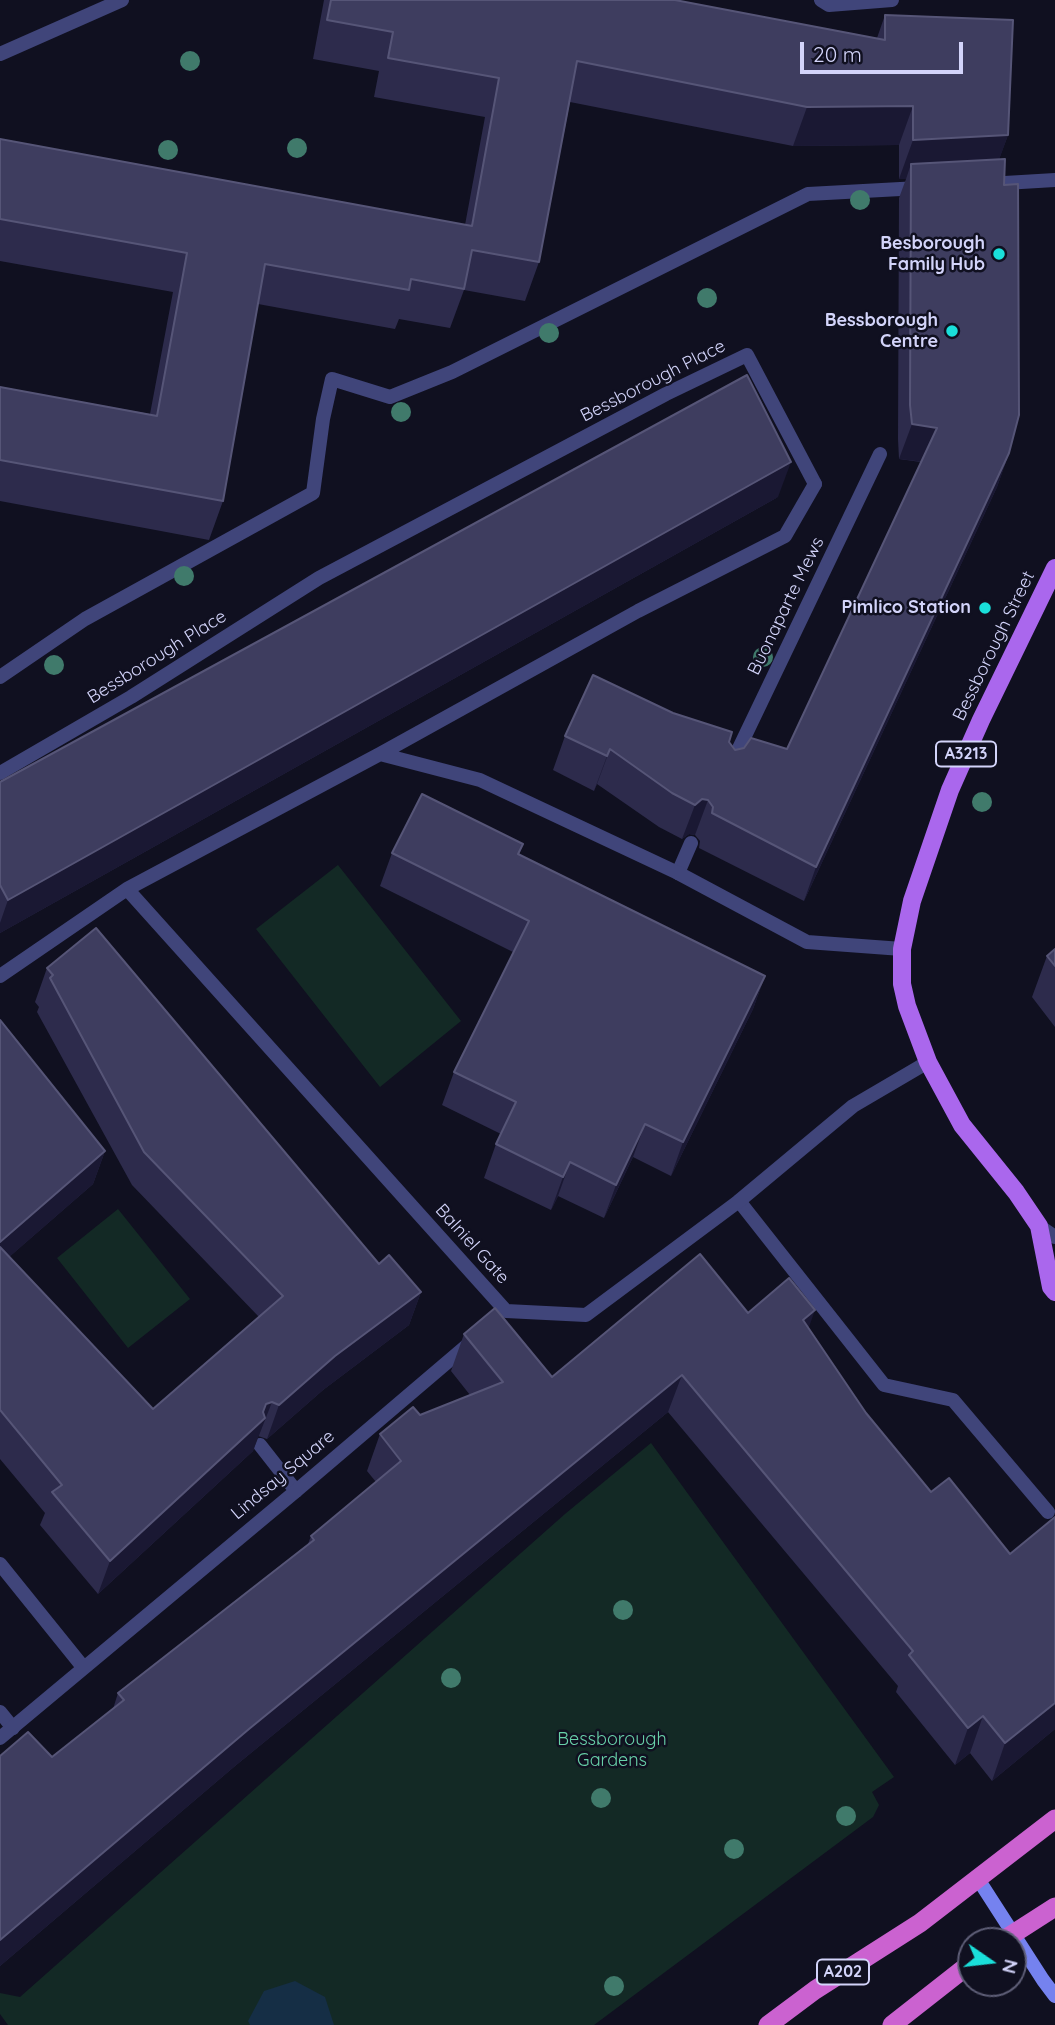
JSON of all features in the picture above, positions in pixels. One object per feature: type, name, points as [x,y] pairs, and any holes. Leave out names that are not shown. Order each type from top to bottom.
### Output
[{"type":"highway","name":"A202","points":[[768,2025],[815,1990],[920,1923],[1055,1819]]},
{"type":"highway","points":[[1023,1927],[1055,1907]]},
{"type":"highway","points":[[892,2025],[957,1975]]},
{"type":"main road","name":"Bessborough Street","points":[[928,1062],[907,1006],[902,984],[902,949],[912,901],[950,790],[1055,568]]},
{"type":"main road","name":"A3213","points":[[928,1062],[962,1125],[1016,1192],[1039,1226],[1051,1287],[1055,1292]]},
{"type":"main road","points":[[978,1879],[1002,1927]]},
{"type":"main road","points":[[1027,1962],[1055,1996]]},
{"type":"street","points":[[0,54],[122,0]]},
{"type":"street","points":[[821,0],[829,5],[892,0]]},
{"type":"street","points":[[979,185],[1055,180]]},
{"type":"street","points":[[0,677],[85,619],[313,492],[323,419],[332,379],[390,397],[452,372],[808,194],[940,187]]},
{"type":"street","name":"Bessborough Place","points":[[0,773],[131,697],[319,578],[666,394],[747,355],[815,484],[785,536],[638,611],[380,754],[127,889],[0,976]]},
{"type":"street","name":"Buonaparte Mews","points":[[726,775],[880,454]]},
{"type":"street","points":[[380,754],[480,780],[678,873],[807,942],[902,949]]},
{"type":"street","points":[[678,873],[691,843]]},
{"type":"street","name":"Balniel Gate","points":[[127,889],[496,1320],[586,1315],[738,1201],[853,1106],[928,1062]]},
{"type":"street","points":[[738,1201],[884,1385],[953,1400],[1048,1512]]},
{"type":"street","name":"A3213","points":[[1039,1226],[1055,1237]]},
{"type":"street","name":"Lindsay Square","points":[[0,1738],[496,1320]]},
{"type":"street","points":[[260,1445],[296,1491]]},
{"type":"street","points":[[0,1564],[83,1667]]},
{"type":"street","points":[[0,1712],[13,1728]]},
{"type":"green space","points":[[338,865],[461,1021],[380,1087],[256,929]]},
{"type":"green space","points":[[118,1209],[190,1299],[128,1348],[57,1258]]},
{"type":"green space","name":"Bessborough Gardens","points":[[651,1443],[894,1777],[872,1792],[879,1805],[873,1817],[594,2025],[8,2025],[0,2014],[0,1993],[20,1997],[565,1514]]},
{"type":"water","points":[[295,1981],[325,1997],[334,2025],[250,2025],[248,2021],[264,1991]]},
{"type":"building","points":[[331,0],[675,0],[885,40],[885,15],[1013,20],[1008,135],[913,140],[913,106],[807,107],[577,61],[539,262],[472,250],[464,289],[411,279],[409,290],[265,264],[223,501],[0,460],[0,387],[157,416],[187,253],[0,219],[0,139],[472,226],[499,78],[388,58],[393,32],[327,20]]},
{"type":"building","points":[[1005,159],[1004,185],[1018,184],[1019,415],[1009,453],[816,867],[712,813],[713,807],[708,800],[702,799],[695,805],[672,793],[610,749],[607,756],[565,736],[593,675],[673,713],[732,732],[729,742],[735,750],[744,748],[751,738],[787,749],[937,428],[912,424],[910,405],[911,164]]},
{"type":"building","points":[[747,375],[791,462],[8,900],[0,885],[0,782]]},
{"type":"building","points":[[422,794],[523,844],[518,854],[765,976],[683,1142],[645,1124],[616,1185],[570,1162],[563,1177],[496,1144],[516,1102],[454,1072],[529,921],[392,853]]},
{"type":"building","points":[[96,928],[379,1264],[389,1255],[421,1292],[335,1356],[279,1405],[272,1402],[266,1404],[263,1412],[265,1418],[110,1561],[52,1492],[62,1485],[0,1410],[0,1247],[153,1409],[283,1296],[144,1152],[50,978],[53,975],[47,968]]},
{"type":"building","points":[[1055,949],[1055,966],[1047,956]]},
{"type":"building","points":[[0,1020],[105,1151],[0,1242]]},
{"type":"building","points":[[700,1254],[748,1313],[789,1278],[815,1310],[803,1320],[866,1413],[931,1492],[949,1478],[1010,1554],[1055,1517],[1055,1703],[1005,1743],[983,1716],[968,1728],[909,1655],[913,1651],[682,1375],[249,1729],[0,1940],[0,1756],[28,1732],[52,1757],[124,1700],[118,1693],[314,1540],[311,1536],[401,1461],[380,1434],[413,1407],[420,1415],[503,1382],[464,1334],[495,1308],[552,1377]]},
{"type":"place","name":"Besborough Family Hub","points":[[999,254]]},
{"type":"place","name":"Bessborough Centre","points":[[952,331]]},
{"type":"place","name":"Pimlico Station","points":[[985,608]]}]
